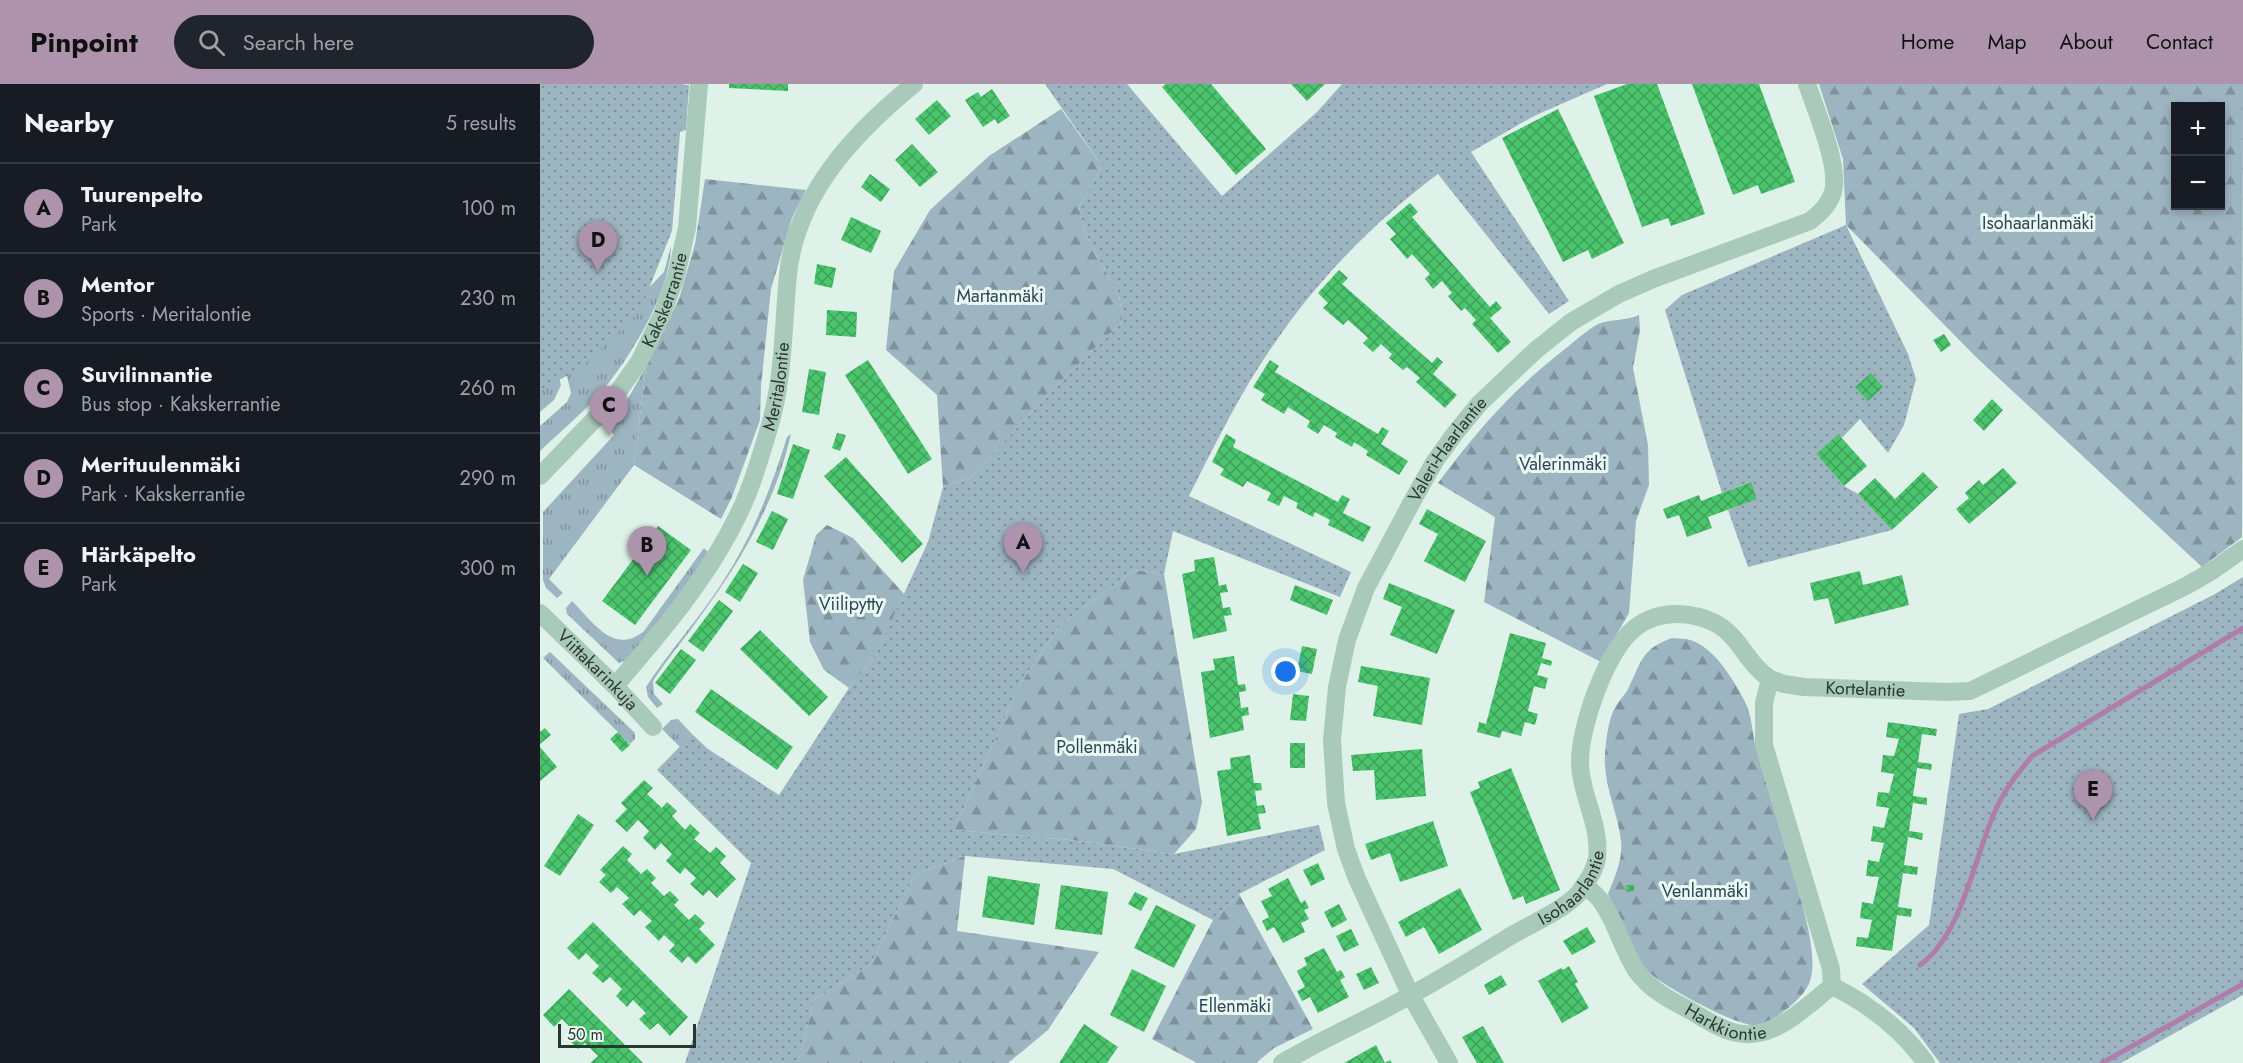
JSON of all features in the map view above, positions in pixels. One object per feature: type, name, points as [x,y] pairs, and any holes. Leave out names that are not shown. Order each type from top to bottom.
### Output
[{"type":"street","name":"Kakskerrantie","points":[[540,476],[610,403],[639,362],[662,315],[676,276],[687,228],[699,84]]},
{"type":"street","name":"Meritalontie","points":[[615,686],[668,625],[706,572],[745,500],[775,404],[788,273],[794,245],[811,197],[823,178],[862,131],[914,84]]},
{"type":"street","name":"Valeri-Haarlantie","points":[[1449,1063],[1411,996],[1357,879],[1346,849],[1336,803],[1332,740],[1337,687],[1347,640],[1366,588],[1435,461],[1479,404],[1536,350],[1571,322],[1619,294],[1810,220],[1828,204],[1833,192],[1832,162],[1807,84]]},
{"type":"street","name":"Kortelantie","points":[[1770,679],[1804,687],[1970,691],[2186,586],[2243,549]]},
{"type":"street","name":"Viittakarinkuja","points":[[540,613],[615,686],[653,727]]},
{"type":"street","name":"Isohaarlantie","points":[[1282,1063],[1411,996],[1569,902],[1584,885],[1597,859],[1597,843],[1581,776],[1582,739],[1599,685],[1620,645],[1635,628],[1657,617],[1673,614],[1701,618],[1718,625],[1731,635],[1750,662],[1770,679]]},
{"type":"street","points":[[1770,679],[1763,720],[1764,745],[1831,969],[1832,986],[1857,998],[1876,1013],[1900,1033],[1926,1063]]},
{"type":"street","name":"Harkkiontie","points":[[1584,885],[1601,900],[1628,957],[1647,983],[1662,995],[1726,1030],[1738,1034],[1754,1034],[1780,1026],[1832,986]]},
{"type":"green space","points":[[540,84],[684,84],[672,231],[640,311],[580,369],[540,390]]},
{"type":"green space","points":[[649,84],[689,85],[686,130],[680,132]]},
{"type":"green space","points":[[1045,84],[1127,84],[1222,196],[1317,112],[1342,84],[1607,84],[1534,116],[1471,152],[1569,301],[1549,314],[1438,174],[1392,211],[1349,252],[1291,320],[1239,399],[1189,496],[1351,572],[1340,597],[1173,531],[1164,574],[1135,570],[1062,623],[1020,684],[954,830],[1070,840],[1174,854],[1319,825],[1325,850],[1239,894],[1213,920],[1113,869],[965,856],[915,874],[871,964],[814,1000],[798,1063],[685,1063],[751,863],[657,770],[692,734],[708,749],[779,795],[849,688],[876,654],[928,542],[943,487],[970,478],[1060,382],[1123,321],[1119,295],[1086,236],[1079,207],[1102,166]]},
{"type":"green space","name":"Isohaarlanmäki","points":[[1819,84],[2243,84],[2242,537],[2202,567],[1976,357],[1846,225],[1843,159]]},
{"type":"green space","name":"Martanmäki","points":[[1061,109],[1102,166],[1079,207],[1086,236],[1119,295],[1123,321],[1060,382],[970,478],[943,487],[937,395],[886,350],[894,271],[930,210],[989,156]]},
{"type":"green space","points":[[705,179],[806,190],[792,218],[771,289],[761,386],[760,420],[732,497],[721,519],[634,465],[646,367],[679,299],[695,244]]},
{"type":"green space","points":[[1846,225],[1908,354],[1916,379],[1904,425],[1888,453],[1860,419],[1842,438],[1838,434],[1816,454],[1844,486],[1858,494],[1892,530],[1748,567],[1728,510],[1757,498],[1750,482],[1722,493],[1665,310],[1682,295]]},
{"type":"green space","points":[[671,246],[669,264],[657,303],[626,359],[596,398],[540,451],[540,426],[567,402],[571,393],[554,322],[638,299],[664,272]]},
{"type":"green space","points":[[540,310],[561,385],[554,400],[540,412]]},
{"type":"green space","name":"Valerinmäki","points":[[1639,315],[1640,330],[1633,368],[1648,445],[1649,485],[1636,521],[1629,613],[1601,662],[1484,602],[1495,517],[1438,483],[1467,445],[1512,395],[1546,364],[1598,324]]},
{"type":"green space","points":[[646,367],[634,465],[549,579],[563,593],[557,598],[546,588],[543,580],[543,512],[614,435],[610,430]]},
{"type":"green space","points":[[791,434],[785,458],[767,506],[744,551],[696,623],[653,681],[654,694],[663,704],[657,708],[648,697],[646,687],[733,566],[760,512],[787,437]]},
{"type":"green space","name":"Viilipytty","points":[[827,525],[853,538],[905,595],[876,654],[849,688],[824,670],[810,642],[803,580],[816,535]]},
{"type":"green space","points":[[704,548],[708,552],[690,581],[629,659],[619,663],[567,614],[566,608],[572,601],[605,633],[623,640],[633,638],[644,631]]},
{"type":"green space","name":"Pollenmäki","points":[[1135,570],[1164,574],[1202,802],[1196,829],[1174,854],[1070,840],[954,830],[1020,684],[1062,623]]},
{"type":"green space","points":[[2243,577],[2243,995],[2121,1063],[1940,1063],[1914,1028],[1862,984],[1929,925],[1959,714],[1988,709],[2215,594]]},
{"type":"green space","name":"Venlanmäki","points":[[1672,638],[1690,640],[1707,649],[1728,674],[1747,705],[1756,748],[1810,937],[1812,969],[1807,988],[1788,1009],[1771,1020],[1756,1025],[1746,1024],[1715,1012],[1664,984],[1644,968],[1624,933],[1608,894],[1621,854],[1619,830],[1606,777],[1605,755],[1609,723],[1613,711],[1628,690],[1644,656],[1654,646]]},
{"type":"green space","points":[[550,652],[635,733],[635,739],[630,744],[543,658]]},
{"type":"green space","points":[[678,719],[692,734],[680,747],[662,729],[671,720]]},
{"type":"green space","points":[[965,856],[957,931],[1099,952],[1048,1030],[1008,1063],[798,1063],[814,1000],[871,964],[915,874]]},
{"type":"green space","name":"Ellenmäki","points":[[1239,894],[1313,1029],[1274,1048],[1256,1063],[1197,1063],[1152,1039],[1213,920]]},
{"type":"building","points":[[729,84],[788,84],[788,91],[729,88]]},
{"type":"building","points":[[1166,84],[1211,84],[1266,149],[1236,175],[1162,87]]},
{"type":"building","points":[[1291,84],[1325,84],[1307,101]]},
{"type":"building","points":[[1627,84],[1657,84],[1705,214],[1671,226],[1668,218],[1642,227],[1594,96]]},
{"type":"building","points":[[1692,84],[1759,84],[1795,182],[1761,194],[1758,185],[1733,195]]},
{"type":"building","points":[[992,89],[1010,116],[998,124],[995,119],[983,127],[965,100],[978,92],[981,97]]},
{"type":"building","points":[[937,100],[951,116],[929,135],[915,119]]},
{"type":"building","points":[[1558,109],[1624,243],[1592,259],[1588,250],[1563,262],[1502,138]]},
{"type":"building","points":[[912,144],[938,172],[920,187],[895,160]]},
{"type":"building","points":[[870,174],[890,189],[881,202],[861,187]]},
{"type":"building","points":[[1410,203],[1418,212],[1412,217],[1490,307],[1496,301],[1502,308],[1490,318],[1511,342],[1498,353],[1472,324],[1476,320],[1465,308],[1461,311],[1448,296],[1452,293],[1442,281],[1433,289],[1425,279],[1430,274],[1412,254],[1407,259],[1390,239],[1396,234],[1386,223]]},
{"type":"building","points":[[851,217],[881,231],[871,253],[841,240]]},
{"type":"building","points":[[817,264],[836,268],[832,288],[814,284]]},
{"type":"building","points":[[1339,270],[1348,278],[1342,284],[1432,363],[1437,357],[1443,362],[1433,374],[1457,395],[1445,408],[1416,382],[1420,378],[1407,367],[1403,370],[1389,358],[1392,354],[1381,344],[1373,352],[1363,343],[1368,338],[1348,320],[1343,325],[1323,308],[1328,303],[1318,293]]},
{"type":"building","points":[[827,310],[857,312],[856,337],[826,335]]},
{"type":"building","points":[[1944,334],[1951,345],[1941,352],[1933,340]]},
{"type":"building","points":[[868,360],[932,459],[908,474],[845,375]]},
{"type":"building","points":[[1270,360],[1279,366],[1275,372],[1378,434],[1382,427],[1389,431],[1381,444],[1408,461],[1399,475],[1366,455],[1368,451],[1354,442],[1352,447],[1335,437],[1337,433],[1324,425],[1318,434],[1307,427],[1310,421],[1288,407],[1284,414],[1261,400],[1265,394],[1253,387]]},
{"type":"building","points":[[809,369],[826,372],[819,415],[802,412]]},
{"type":"building","points":[[1871,373],[1883,387],[1868,401],[1855,387]]},
{"type":"building","points":[[1992,399],[2003,410],[1984,431],[1973,420]]},
{"type":"building","points":[[837,433],[846,435],[840,451],[832,448]]},
{"type":"building","points":[[1226,434],[1236,440],[1233,447],[1338,502],[1342,495],[1350,499],[1343,513],[1371,527],[1363,542],[1328,525],[1330,520],[1315,512],[1313,517],[1296,508],[1298,503],[1284,496],[1279,506],[1267,500],[1271,493],[1247,481],[1243,487],[1220,475],[1224,469],[1212,462]]},
{"type":"building","points":[[1838,434],[1867,466],[1844,486],[1816,454]]},
{"type":"building","points":[[793,444],[810,450],[793,499],[777,494]]},
{"type":"building","points":[[846,457],[923,544],[902,563],[824,476]]},
{"type":"building","points":[[2003,468],[2017,483],[1969,524],[1956,509],[1969,498],[1965,493],[1979,480],[1983,485]]},
{"type":"building","points":[[1923,472],[1938,487],[1892,530],[1858,494],[1875,478],[1895,499]]},
{"type":"building","points":[[1751,482],[1757,499],[1708,517],[1712,528],[1687,537],[1679,515],[1667,519],[1663,509],[1699,495],[1701,501]]},
{"type":"building","points":[[1427,509],[1486,541],[1465,582],[1424,561],[1438,534],[1419,524]]},
{"type":"building","points":[[772,511],[788,519],[773,550],[756,542]]},
{"type":"building","points":[[658,526],[691,550],[635,625],[602,601]]},
{"type":"building","points":[[1214,557],[1219,586],[1226,584],[1228,592],[1220,593],[1223,608],[1230,607],[1232,615],[1224,616],[1227,631],[1193,639],[1182,574],[1195,571],[1194,560]]},
{"type":"building","points":[[743,564],[758,573],[740,602],[725,592]]},
{"type":"building","points":[[1860,571],[1863,585],[1902,575],[1909,605],[1835,624],[1828,598],[1814,601],[1810,583]]},
{"type":"building","points":[[1389,583],[1455,610],[1437,654],[1390,635],[1402,607],[1383,599]]},
{"type":"building","points":[[1295,585],[1333,600],[1327,615],[1290,600]]},
{"type":"building","points":[[719,600],[733,611],[703,652],[688,641]]},
{"type":"building","points":[[760,630],[828,697],[809,716],[740,649]]},
{"type":"building","points":[[1510,633],[1546,643],[1542,658],[1552,661],[1551,666],[1541,663],[1537,675],[1548,678],[1545,689],[1534,686],[1528,711],[1538,714],[1535,725],[1525,722],[1521,736],[1502,731],[1500,738],[1477,732],[1479,722],[1486,724]]},
{"type":"building","points":[[1302,646],[1317,649],[1312,674],[1297,671]]},
{"type":"building","points":[[681,649],[696,660],[670,694],[655,683]]},
{"type":"building","points":[[1234,656],[1238,685],[1245,684],[1246,691],[1239,692],[1241,708],[1248,707],[1249,715],[1242,716],[1244,730],[1210,738],[1201,672],[1215,670],[1213,659]]},
{"type":"building","points":[[1361,666],[1430,678],[1422,725],[1373,716],[1378,686],[1358,682]]},
{"type":"building","points":[[711,689],[793,747],[777,770],[695,712]]},
{"type":"building","points":[[1293,694],[1309,696],[1306,721],[1290,720]]},
{"type":"building","points":[[1888,722],[1937,729],[1936,736],[1922,734],[1918,762],[1932,764],[1931,770],[1917,768],[1913,796],[1927,798],[1927,805],[1913,803],[1909,831],[1923,833],[1922,840],[1908,837],[1904,865],[1918,867],[1917,875],[1903,873],[1898,907],[1912,909],[1911,917],[1897,915],[1892,951],[1856,946],[1857,937],[1868,938],[1872,920],[1860,918],[1862,902],[1873,904],[1879,877],[1866,876],[1868,860],[1879,862],[1884,843],[1871,841],[1873,826],[1884,828],[1889,808],[1876,806],[1878,792],[1889,793],[1894,774],[1881,772],[1883,755],[1894,756],[1899,739],[1886,737]]},
{"type":"building","points":[[545,728],[551,735],[540,744],[540,732]]},
{"type":"building","points":[[618,732],[630,745],[622,752],[610,739]]},
{"type":"building","points":[[1290,743],[1305,743],[1305,768],[1290,768]]},
{"type":"building","points":[[540,747],[557,767],[540,781]]},
{"type":"building","points":[[1422,749],[1426,796],[1376,800],[1374,770],[1353,771],[1351,755]]},
{"type":"building","points":[[1250,755],[1254,783],[1261,783],[1262,790],[1255,791],[1257,806],[1264,805],[1266,813],[1258,814],[1261,829],[1227,836],[1217,771],[1231,769],[1230,758]]},
{"type":"building","points":[[1511,768],[1560,890],[1526,904],[1523,896],[1513,900],[1470,792],[1480,788],[1478,782]]},
{"type":"building","points":[[644,780],[653,788],[647,794],[662,808],[667,802],[677,811],[672,816],[685,830],[690,824],[700,833],[694,839],[710,853],[716,847],[726,856],[720,863],[736,879],[717,898],[709,890],[703,896],[690,884],[696,878],[685,868],[680,874],[666,861],[672,854],[661,843],[655,850],[643,838],[649,831],[638,820],[627,832],[615,821],[627,809],[621,803]]},
{"type":"building","points":[[578,814],[594,825],[560,876],[544,866]]},
{"type":"building","points":[[1433,821],[1448,866],[1400,882],[1390,853],[1371,860],[1365,844]]},
{"type":"building","points":[[623,846],[632,854],[627,860],[641,874],[647,869],[656,878],[651,883],[664,896],[670,891],[679,900],[674,905],[689,920],[695,914],[705,923],[699,929],[715,945],[696,964],[688,956],[682,963],[669,951],[675,945],[664,935],[659,941],[645,927],[652,921],[640,910],[634,916],[622,904],[629,898],[617,887],[611,893],[599,882],[606,875],[600,870]]},
{"type":"building","points":[[1318,863],[1325,879],[1311,886],[1303,870]]},
{"type":"building","points":[[988,876],[1040,884],[1034,925],[982,917]]},
{"type":"building","points":[[1288,878],[1301,903],[1305,900],[1309,908],[1304,910],[1309,919],[1301,923],[1305,932],[1283,943],[1274,927],[1267,931],[1262,921],[1269,917],[1261,901],[1272,896],[1268,889]]},
{"type":"building","points":[[1061,885],[1108,892],[1102,935],[1055,929]]},
{"type":"building","points":[[1625,885],[1634,885],[1634,891],[1626,892]]},
{"type":"building","points":[[1460,888],[1482,930],[1439,954],[1424,927],[1406,937],[1398,922]]},
{"type":"building","points":[[1135,892],[1148,898],[1141,911],[1128,904]]},
{"type":"building","points":[[1339,904],[1347,920],[1332,928],[1324,912]]},
{"type":"building","points":[[1156,905],[1196,925],[1174,968],[1134,948]]},
{"type":"building","points":[[593,922],[688,1017],[670,1036],[658,1023],[650,1030],[639,1019],[646,1013],[633,1000],[627,1007],[616,996],[622,989],[610,977],[603,983],[592,973],[599,966],[586,953],[579,960],[567,948]]},
{"type":"building","points":[[1587,927],[1596,942],[1572,955],[1563,941]]},
{"type":"building","points":[[1351,929],[1359,945],[1344,952],[1336,936]]},
{"type":"building","points":[[1324,948],[1337,972],[1341,970],[1345,977],[1340,980],[1349,997],[1318,1013],[1310,997],[1302,1001],[1297,991],[1305,987],[1297,971],[1307,965],[1304,958]]},
{"type":"building","points":[[1569,966],[1578,982],[1575,984],[1589,1008],[1562,1023],[1538,981]]},
{"type":"building","points":[[1371,967],[1379,983],[1364,990],[1356,974]]},
{"type":"building","points":[[1132,969],[1166,986],[1144,1032],[1110,1015]]},
{"type":"building","points":[[1501,975],[1507,985],[1489,995],[1484,985]]},
{"type":"building","points":[[569,989],[643,1063],[590,1063],[598,1056],[585,1043],[578,1049],[568,1039],[575,1032],[562,1019],[554,1027],[543,1015]]},
{"type":"building","points":[[1084,1024],[1118,1047],[1107,1063],[1059,1063]]},
{"type":"building","points":[[1483,1026],[1504,1063],[1477,1063],[1462,1037]]},
{"type":"building","points":[[1376,1045],[1385,1063],[1344,1063]]},
{"type":"waterway","points":[[1920,965],[1935,951],[1947,934],[1966,893],[1996,809],[2008,788],[2032,756],[2243,628]]},
{"type":"waterway","points":[[2102,1063],[2243,984]]},
{"type":"place","name":"Merituulenmäki","points":[[598,271]]},
{"type":"place","name":"Suvilinnantie","points":[[609,436]]},
{"type":"place","name":"Tuurenpelto","points":[[1023,573]]},
{"type":"place","name":"Mentor","points":[[647,576]]},
{"type":"place","name":"Härkäpelto","points":[[2093,820]]}]
